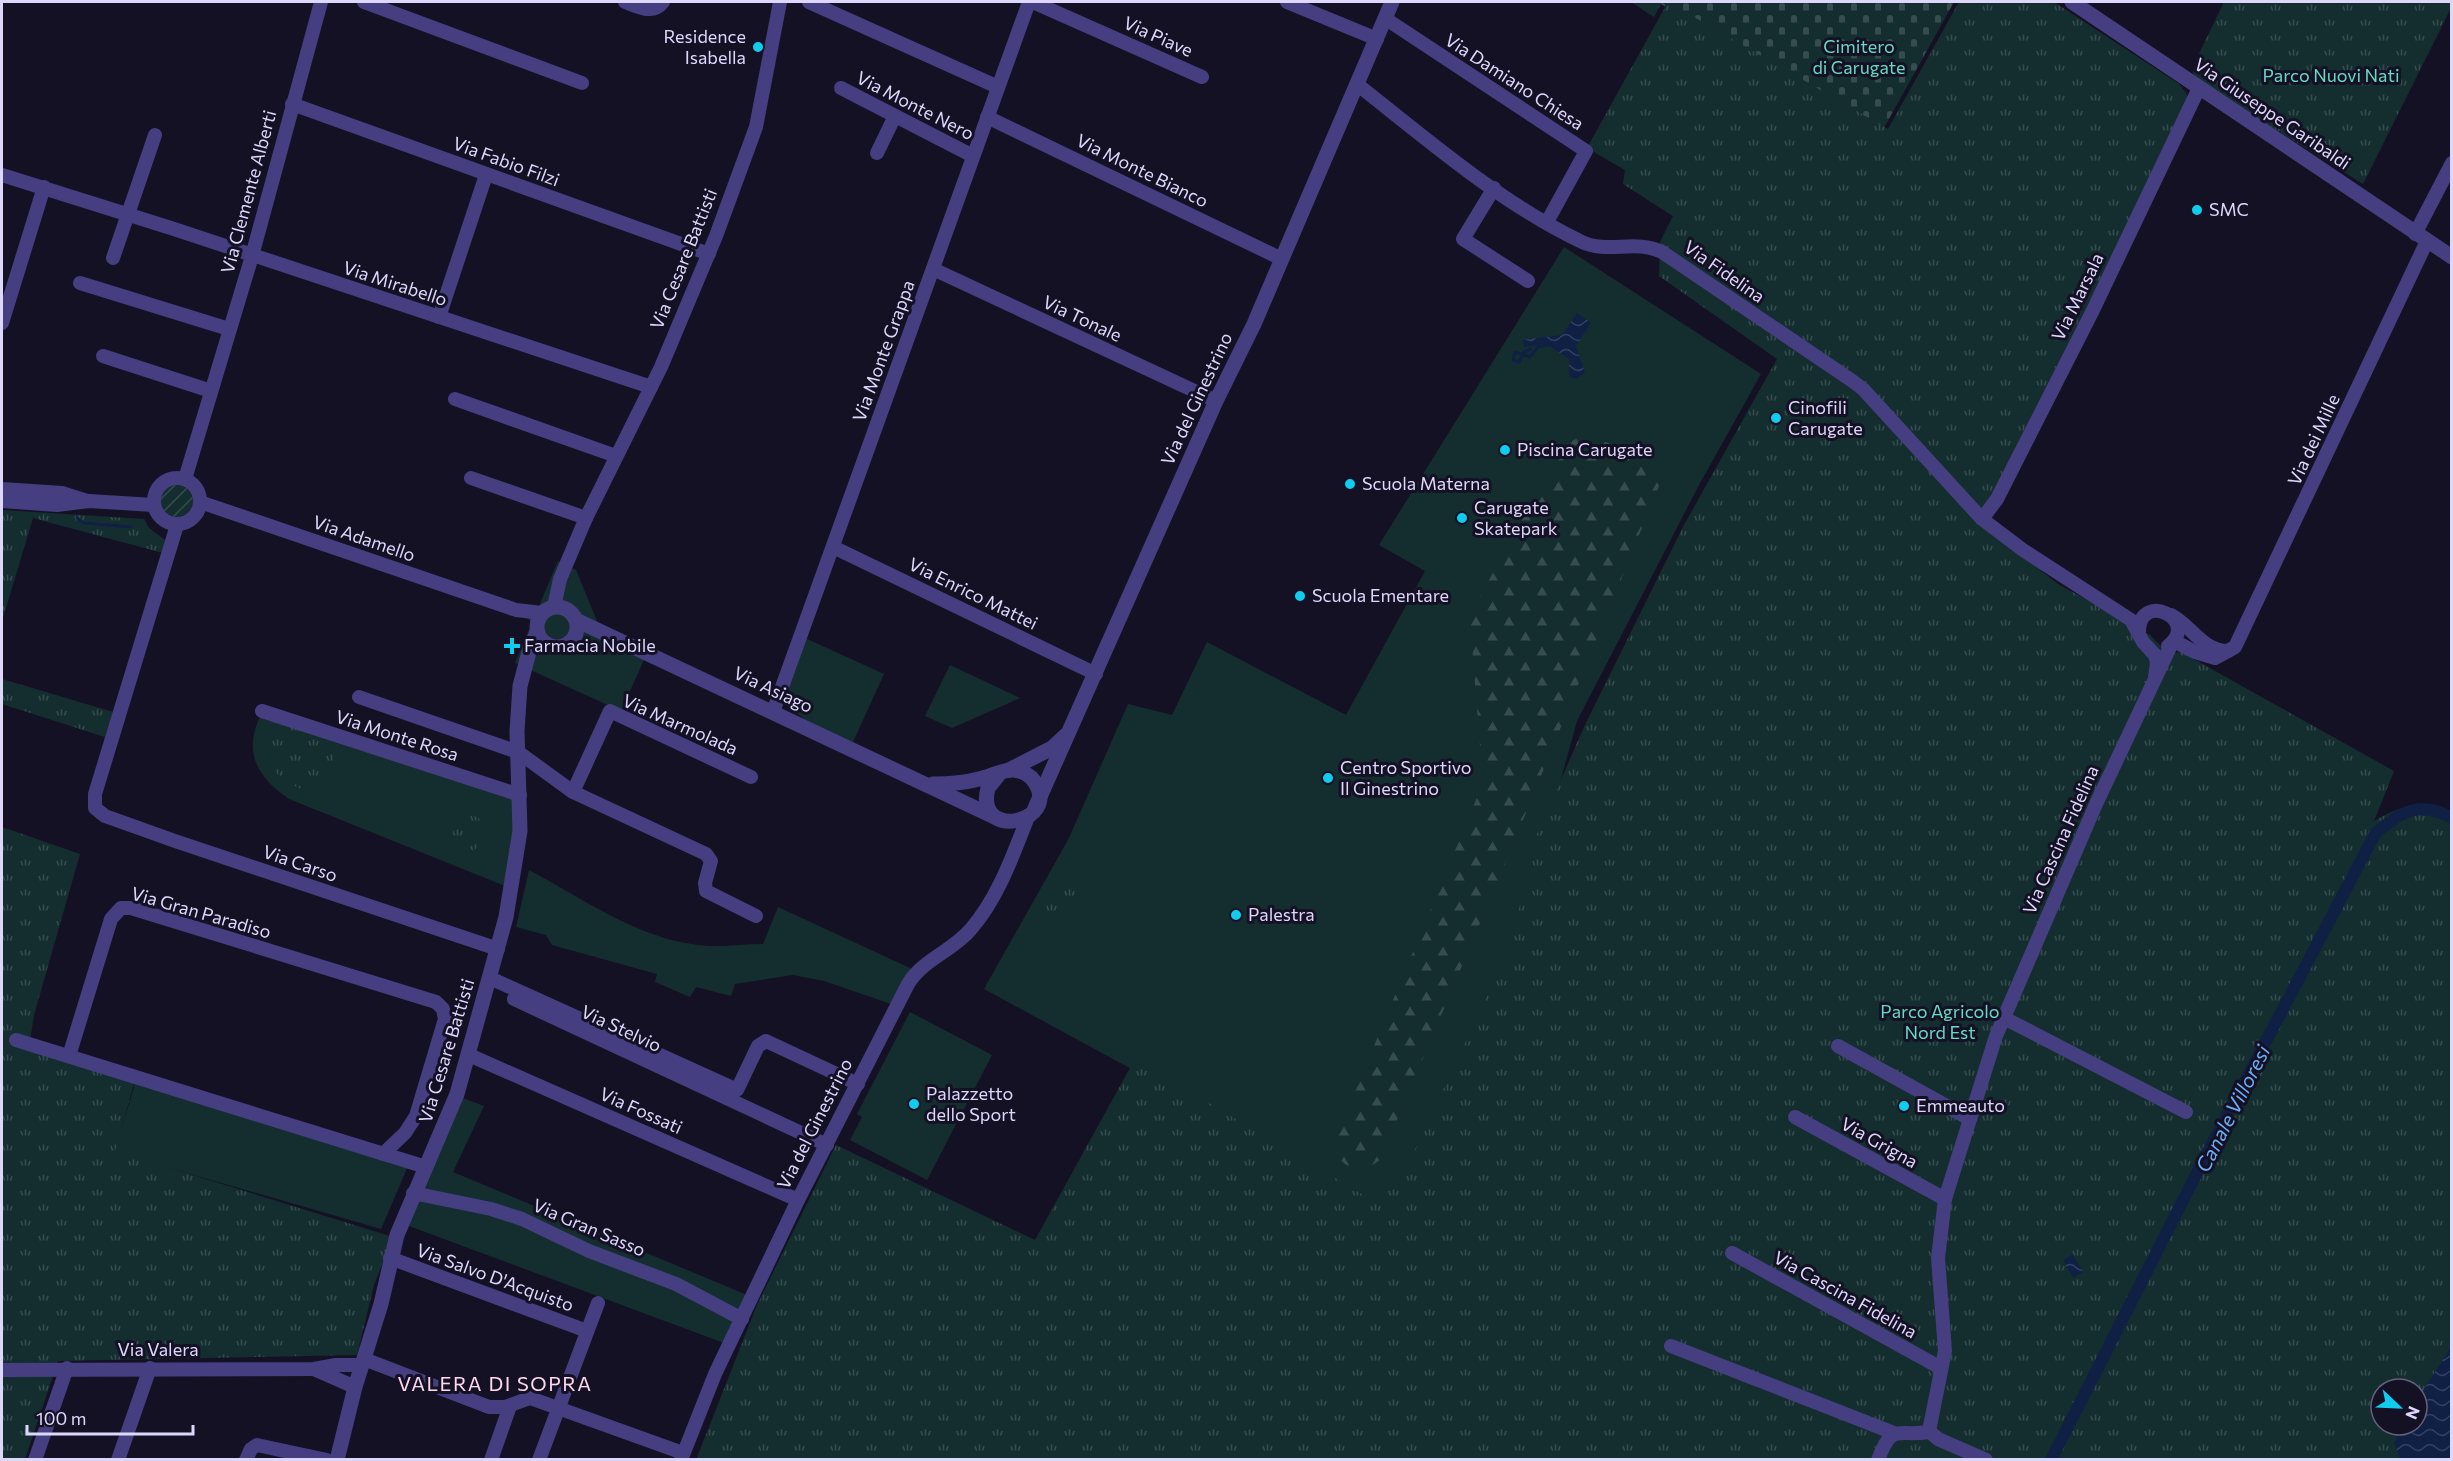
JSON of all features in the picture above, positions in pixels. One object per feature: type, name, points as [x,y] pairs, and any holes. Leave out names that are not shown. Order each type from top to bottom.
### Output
[{"type":"street","name":"Via Clemente Alberti","points":[[185,479],[252,256],[291,104],[321,2]]},
{"type":"street","points":[[364,2],[582,83]]},
{"type":"street","points":[[625,2],[646,9],[660,5]]},
{"type":"street","name":"Via Cesare Battisti","points":[[338,1458],[355,1387],[382,1299],[390,1258],[413,1193],[451,1110],[469,1055],[498,948],[515,874],[520,825],[518,713],[528,655],[586,518],[651,387],[709,254],[756,127],[780,2]]},
{"type":"street","points":[[809,2],[998,87]]},
{"type":"street","name":"Via Monte Grappa","points":[[773,712],[1029,2]]},
{"type":"street","name":"Via Piave","points":[[1033,2],[1202,76]]},
{"type":"street","points":[[1287,2],[1377,39]]},
{"type":"street","points":[[1358,85],[1392,2]]},
{"type":"street","name":"Via Giuseppe Garibaldi","points":[[2072,2],[2451,257]]},
{"type":"street","name":"Via Damiano Chiesa","points":[[1386,19],[1586,152],[1547,222]]},
{"type":"street","name":"Via Fidelina","points":[[1358,85],[1494,188],[1547,222],[1588,244],[1602,247],[1643,246],[1662,252],[1851,380],[1863,389],[1982,519],[2023,550],[2131,620],[2143,639]]},
{"type":"street","name":"Via del Ginestrino","points":[[682,1456],[708,1388],[798,1200],[910,980],[926,964],[962,938],[976,923],[1010,864],[1026,820],[1096,674],[1358,85]]},
{"type":"street","name":"Via Monte Nero","points":[[842,88],[973,156]]},
{"type":"street","name":"Via Marsala","points":[[1982,519],[1997,499],[2093,310],[2199,88]]},
{"type":"street","name":"Via Fabio Filzi","points":[[291,104],[709,254]]},
{"type":"street","points":[[877,153],[895,116]]},
{"type":"street","name":"Via Monte Bianco","points":[[987,117],[1282,259]]},
{"type":"street","points":[[114,258],[155,135]]},
{"type":"street","name":"Via dei Mille","points":[[2230,651],[2243,635],[2421,237],[2451,163]]},
{"type":"street","name":"Via Mirabello","points":[[2,175],[129,214],[651,387]]},
{"type":"street","points":[[439,317],[486,175]]},
{"type":"street","points":[[2,323],[44,187]]},
{"type":"street","points":[[1494,188],[1463,239],[1528,280]]},
{"type":"street","name":"Via Tonale","points":[[933,269],[1216,401]]},
{"type":"street","points":[[80,283],[229,329]]},
{"type":"street","points":[[103,356],[211,391]]},
{"type":"street","points":[[455,399],[616,456]]},
{"type":"street","points":[[173,478],[185,479],[196,487],[201,502],[192,519],[177,525],[162,519],[154,505],[155,493],[162,484],[173,478]]},
{"type":"street","points":[[471,478],[586,518]]},
{"type":"street","points":[[2,489],[62,493],[89,501]]},
{"type":"street","points":[[2,501],[57,504],[89,501],[154,505]]},
{"type":"street","name":"Via Adamello","points":[[201,502],[543,620]]},
{"type":"street","name":"Via Carso","points":[[177,525],[94,794],[95,808],[105,816],[165,837],[498,948]]},
{"type":"street","name":"Via Enrico Mattei","points":[[833,547],[1096,674]]},
{"type":"street","name":"Via Fidelina","points":[[2107,604],[2150,612],[2165,612]]},
{"type":"street","points":[[575,638],[576,620],[567,610],[543,620],[548,646],[563,647],[575,638],[600,632]]},
{"type":"street","points":[[2150,612],[2141,621],[2143,639],[2157,662],[2155,678]]},
{"type":"street","points":[[2165,612],[2184,622],[2207,646],[2230,651]]},
{"type":"street","points":[[2143,639],[2162,649],[2173,642],[2176,624],[2165,612]]},
{"type":"street","name":"Via Asiago","points":[[576,620],[930,784],[1000,819]]},
{"type":"street","points":[[2173,642],[2205,657],[2215,658],[2230,651]]},
{"type":"street","name":"Via Cascina Fidelina","points":[[1929,1432],[1945,1351],[1938,1258],[1945,1199],[2004,1018],[2096,804],[2173,642]]},
{"type":"street","name":"Via Cesare Battisti","points":[[518,713],[534,664],[548,646]]},
{"type":"street","points":[[359,697],[518,752],[573,792],[708,855],[711,861],[705,881],[706,891],[756,916]]},
{"type":"street","name":"Via Monte Rosa","points":[[262,711],[520,795]]},
{"type":"street","name":"Via Marmolada","points":[[573,792],[610,711],[751,777]]},
{"type":"street","name":"Via del Ginestrino","points":[[1005,772],[1052,748],[1071,728]]},
{"type":"street","points":[[1005,772],[1024,773],[1035,783],[1038,794],[1026,820],[1000,819],[990,810],[986,796],[990,783],[1005,772]]},
{"type":"street","name":"Via Asiago","points":[[930,784],[969,781],[1005,772]]},
{"type":"street","name":"Via Gran Paradiso","points":[[69,1056],[112,916],[121,908],[131,909],[436,1002],[443,1009],[445,1020],[419,1106],[407,1131],[383,1154]]},
{"type":"street","name":"Via Stelvio","points":[[489,982],[739,1097],[827,1144]]},
{"type":"street","points":[[2004,1018],[2186,1112]]},
{"type":"street","points":[[16,1040],[426,1167]]},
{"type":"street","points":[[739,1097],[758,1046],[766,1041],[858,1084]]},
{"type":"street","points":[[1838,1046],[1970,1119]]},
{"type":"street","name":"Via Fossati","points":[[469,1055],[798,1200]]},
{"type":"street","name":"Via Grigna","points":[[1795,1118],[1945,1199]]},
{"type":"street","name":"Via Gran Sasso","points":[[413,1193],[513,1215],[589,1251],[676,1284],[742,1319]]},
{"type":"street","name":"Via Cascina Fidelina","points":[[1732,1253],[1941,1368]]},
{"type":"street","name":"Via Salvo D'Acquisto","points":[[390,1258],[587,1331]]},
{"type":"street","points":[[539,1460],[598,1303]]},
{"type":"street","points":[[1671,1346],[1894,1433],[1929,1432],[1938,1439],[1986,1460]]},
{"type":"street","points":[[363,1362],[489,1407],[510,1406],[527,1398],[682,1456]]},
{"type":"street","name":"Via Valera","points":[[2,1370],[315,1369],[363,1362]]},
{"type":"street","points":[[35,1460],[67,1368]]},
{"type":"street","points":[[118,1460],[150,1368]]},
{"type":"street","name":"Via Valera","points":[[315,1369],[355,1387]]},
{"type":"street","points":[[491,1460],[510,1406]]},
{"type":"street","points":[[1878,1460],[1886,1438],[1894,1433]]},
{"type":"street","points":[[246,1460],[251,1449],[256,1445],[338,1458]]},
{"type":"green space","points":[[1631,2],[1662,2],[1654,17]]},
{"type":"green space","name":"Cimitero di Carugate","points":[[1662,2],[1954,2],[1880,135],[1661,4]]},
{"type":"green space","name":"Parco Agricolo Nord Est","points":[[1668,2],[1888,129],[1959,2],[2054,2],[2179,84],[2187,94],[2187,107],[1978,522],[2058,584],[2150,635],[2165,650],[2181,652],[2394,771],[2374,821],[2394,811],[2413,806],[2432,807],[2451,816],[2451,1459],[696,1460],[757,1305],[836,1145],[1035,1240],[1135,1059],[1362,1194],[1403,1175],[1511,945],[1534,841],[1584,727],[1684,525],[1777,359],[1659,276],[1660,242],[1673,216],[1623,184],[1625,170],[1587,148]]},
{"type":"green space","name":"Parco Nuovi Nati","points":[[2224,2],[2451,2],[2451,8],[2363,184],[2198,81],[2193,73],[2197,58]]},
{"type":"green space","name":"Centro Sportivo Il Ginestrino","points":[[1564,247],[1761,374],[1699,485],[1577,721],[1516,942],[1399,1214],[984,989],[1069,838],[1128,704],[1172,715],[1207,642],[1346,715],[1425,571],[1379,545]]},
{"type":"green space","points":[[1584,436],[1604,441],[1638,461],[1659,486],[1510,852],[1380,1160],[1363,1171],[1350,1168],[1333,1154],[1335,1140],[1483,783],[1470,621],[1473,609],[1529,507],[1571,441]]},
{"type":"green space","points":[[177,485],[188,490],[193,501],[188,512],[177,517],[166,512],[161,501],[166,490]]},
{"type":"green space","points":[[2,510],[144,519],[149,528],[165,540],[163,553],[33,518],[2,621]]},
{"type":"green space","points":[[558,561],[576,570],[597,621],[607,635],[647,653],[621,711],[515,663],[532,622],[516,610],[536,613]]},
{"type":"green space","points":[[805,638],[884,674],[853,742],[810,723],[800,716],[788,699],[791,675]]},
{"type":"green space","points":[[950,665],[1020,698],[952,728],[925,716]]},
{"type":"green space","points":[[2,679],[113,712],[105,737],[2,704]]},
{"type":"green space","points":[[263,711],[516,798],[514,830],[505,886],[289,799],[268,781],[255,761],[253,738]]},
{"type":"green space","points":[[271,720],[339,743],[320,797],[293,785],[275,771],[267,751]]},
{"type":"green space","points":[[469,814],[479,818],[481,831],[477,847],[474,851],[469,849],[467,858],[463,857],[466,847],[449,840],[457,824]]},
{"type":"green space","points":[[2,827],[80,854],[34,1015],[30,1040],[135,1080],[115,1151],[393,1237],[374,1285],[357,1355],[58,1361],[25,1459],[2,1460]]},
{"type":"green space","points":[[1067,869],[1083,903],[1077,916],[1038,917]]},
{"type":"green space","points":[[529,870],[632,926],[675,941],[714,946],[763,944],[778,907],[912,969],[894,1005],[824,981],[793,975],[735,984],[731,996],[696,987],[690,997],[655,982],[657,974],[552,945],[546,935],[516,927]]},
{"type":"green space","points":[[910,1012],[992,1055],[927,1180],[850,1140],[862,1117],[857,1114]]},
{"type":"green space","points":[[136,1081],[408,1166],[381,1229],[114,1152]]},
{"type":"green space","points":[[455,1095],[484,1106],[453,1172],[747,1295],[724,1343],[401,1223]]},
{"type":"water","points":[[1577,313],[1591,323],[1576,346],[1585,373],[1576,379],[1569,376],[1569,359],[1546,344],[1524,347],[1523,340],[1562,335]]},
{"type":"water","points":[[2073,1254],[2083,1272],[2073,1278],[2063,1260]]},
{"type":"water","points":[[2451,1347],[2451,1459],[2400,1459],[2394,1443],[2397,1437],[2429,1437],[2429,1381]]},
{"type":"waterway","points":[[1531,349],[1524,352],[1519,362],[1513,360],[1515,352],[1528,356],[1530,357],[1538,347],[1548,345]]},
{"type":"waterway","points":[[77,518],[84,523],[131,527]]},
{"type":"waterway","name":"Canale Villoresi","points":[[2051,1460],[2203,1161],[2375,834],[2393,820],[2410,811],[2430,810],[2452,818]]},
{"type":"place","name":"Residence Isabella","points":[[758,47]]},
{"type":"place","name":"SMC","points":[[2197,210]]},
{"type":"place","name":"Cinofili Carugate","points":[[1776,418]]},
{"type":"place","name":"Piscina Carugate","points":[[1505,450]]},
{"type":"place","name":"Scuola Materna","points":[[1350,484]]},
{"type":"place","name":"Carugate Skatepark","points":[[1462,518]]},
{"type":"place","name":"Scuola Ementare","points":[[1300,596]]},
{"type":"place","name":"Farmacia Nobile","points":[[512,646]]},
{"type":"place","name":"Centro Sportivo Il Ginestrino","points":[[1328,778]]},
{"type":"place","name":"Palestra","points":[[1236,915]]},
{"type":"place","name":"Palazzetto dello Sport","points":[[914,1104]]},
{"type":"place","name":"Emmeauto","points":[[1904,1106]]},
{"type":"district","name":"VALERA DI SOPRA","points":[[495,1384]]}]
